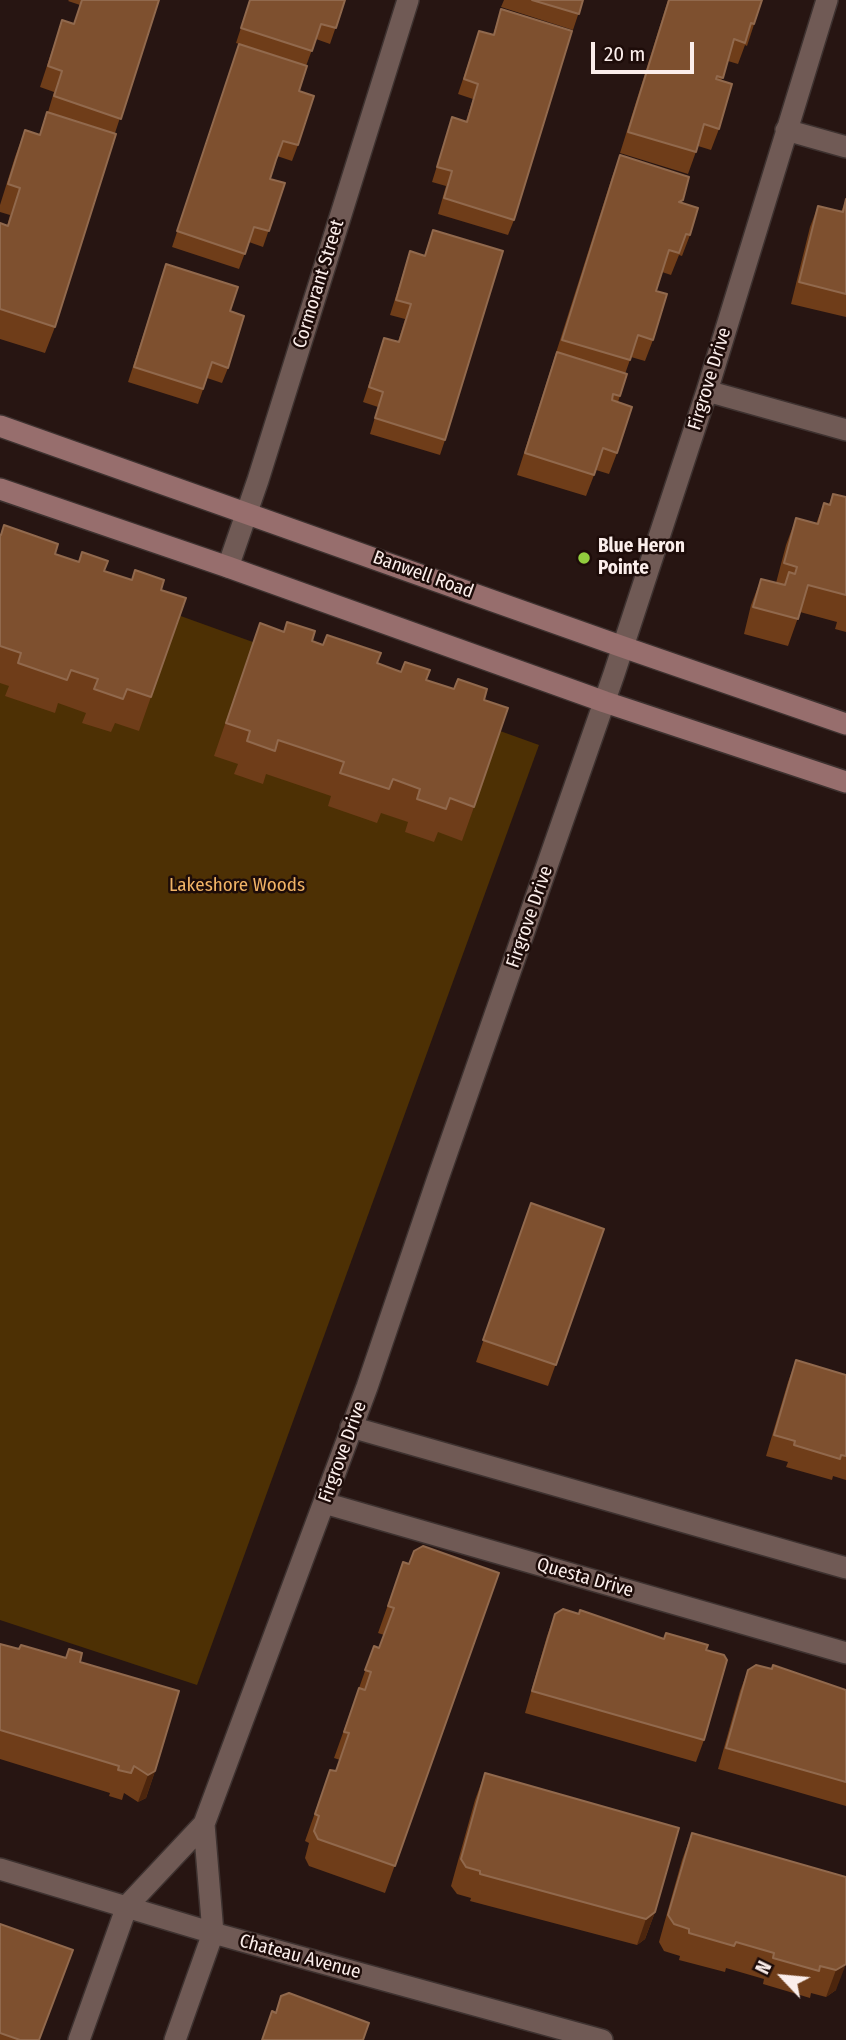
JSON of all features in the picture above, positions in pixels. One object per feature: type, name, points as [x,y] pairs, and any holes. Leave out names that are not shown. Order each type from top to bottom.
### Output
[{"type":"main road","name":"Banwell Road","points":[[0,426],[846,724]]},
{"type":"main road","points":[[0,489],[228,567],[605,702],[846,782]]},
{"type":"street","name":"Cormorant Street","points":[[228,567],[408,0]]},
{"type":"street","name":"Firgrove Drive","points":[[79,2040],[127,1906],[204,1824],[367,1387],[605,702],[708,391],[827,0]]},
{"type":"street","points":[[786,130],[846,147]]},
{"type":"street","points":[[708,391],[846,430]]},
{"type":"street","points":[[351,1427],[846,1568]]},
{"type":"street","name":"Questa Drive","points":[[324,1503],[846,1653]]},
{"type":"street","name":"Firgrove Drive","points":[[175,2040],[213,1933],[204,1824]]},
{"type":"street","name":"Chateau Avenue","points":[[0,1869],[213,1933],[602,2040]]},
{"type":"green space","name":"Lakeshore Woods","points":[[0,551],[539,745],[197,1685],[0,1620]]},
{"type":"building","points":[[82,0],[159,0],[121,119],[54,96],[62,71],[48,66],[62,20],[74,24]]},
{"type":"building","points":[[250,0],[345,0],[336,28],[321,24],[312,51],[241,28]]},
{"type":"building","points":[[532,0],[583,0],[579,14]]},
{"type":"building","points":[[669,0],[762,0],[745,43],[734,39],[723,78],[717,76],[716,79],[732,84],[719,129],[704,124],[696,152],[628,132]]},
{"type":"building","points":[[501,9],[572,31],[514,220],[444,198],[452,171],[437,167],[452,117],[467,122],[478,84],[464,79],[479,31],[494,35]]},
{"type":"building","points":[[239,44],[307,66],[299,91],[314,96],[298,145],[283,141],[276,160],[270,179],[285,183],[269,231],[254,227],[245,254],[177,231]]},
{"type":"building","points":[[47,112],[116,134],[55,327],[0,309],[0,223],[8,226],[20,188],[8,184],[25,130],[40,135]]},
{"type":"building","points":[[620,155],[689,177],[683,200],[679,202],[698,208],[690,235],[686,234],[679,253],[669,250],[656,291],[667,294],[653,340],[638,335],[630,360],[562,340]]},
{"type":"building","points":[[846,199],[846,294],[799,282],[818,206],[843,212]]},
{"type":"building","points":[[433,230],[503,251],[445,440],[375,418],[383,392],[369,387],[384,338],[399,342],[411,304],[396,300],[410,251],[425,256]]},
{"type":"building","points":[[166,264],[238,287],[230,311],[244,316],[228,368],[212,362],[203,389],[134,367]]},
{"type":"building","points":[[557,352],[627,374],[620,396],[613,394],[612,400],[632,407],[617,453],[603,448],[594,475],[525,453]]},
{"type":"building","points":[[833,494],[846,497],[846,595],[808,585],[798,619],[753,607],[761,579],[785,585],[789,572],[795,574],[797,567],[784,563],[796,518],[818,524],[824,503],[830,505]]},
{"type":"building","points":[[4,525],[58,544],[55,554],[79,562],[82,552],[108,561],[104,571],[132,580],[135,570],[164,580],[161,590],[186,598],[151,697],[127,689],[123,699],[94,689],[98,679],[71,670],[67,680],[18,663],[21,653],[0,646],[0,535]]},
{"type":"building","points":[[287,622],[315,631],[312,641],[323,645],[327,635],[381,653],[377,663],[401,672],[405,662],[430,670],[426,680],[454,689],[458,679],[487,689],[484,700],[508,708],[474,807],[450,798],[446,809],[417,799],[420,789],[393,779],[389,789],[340,773],[344,762],[278,740],[275,751],[247,741],[250,731],[226,723],[260,623],[284,632]]},
{"type":"building","points":[[531,1203],[604,1229],[556,1365],[483,1340]]},
{"type":"building","points":[[796,1360],[846,1375],[846,1456],[841,1455],[840,1459],[794,1445],[795,1441],[774,1435]]},
{"type":"building","points":[[423,1546],[499,1573],[395,1866],[318,1839],[314,1831],[319,1816],[315,1814],[330,1770],[336,1771],[349,1733],[344,1732],[359,1688],[365,1690],[371,1672],[365,1670],[374,1646],[379,1648],[394,1608],[388,1606],[403,1562],[409,1564],[414,1551]]},
{"type":"building","points":[[563,1609],[579,1614],[580,1610],[664,1639],[666,1633],[708,1645],[706,1650],[724,1655],[727,1660],[704,1740],[532,1691],[555,1614]]},
{"type":"building","points":[[0,1644],[19,1649],[21,1645],[66,1658],[69,1649],[82,1653],[80,1662],[179,1691],[155,1771],[148,1775],[134,1766],[131,1773],[118,1770],[119,1766],[0,1730]]},
{"type":"building","points":[[756,1665],[772,1669],[773,1665],[846,1690],[846,1782],[726,1748],[748,1670]]},
{"type":"building","points":[[485,1773],[679,1828],[655,1912],[646,1919],[480,1874],[480,1871],[466,1867],[461,1859]]},
{"type":"building","points":[[692,1833],[846,1877],[846,1964],[836,1970],[820,1966],[819,1971],[773,1958],[774,1953],[736,1942],[734,1946],[689,1933],[689,1929],[674,1924],[668,1915]]},
{"type":"building","points":[[0,1924],[73,1950],[39,2040],[20,2040],[0,2033]]},
{"type":"building","points":[[289,1993],[369,2023],[363,2040],[262,2040],[272,2011],[276,2013],[281,1996]]},
{"type":"place","name":"Blue Heron Pointe","points":[[584,558]]}]
